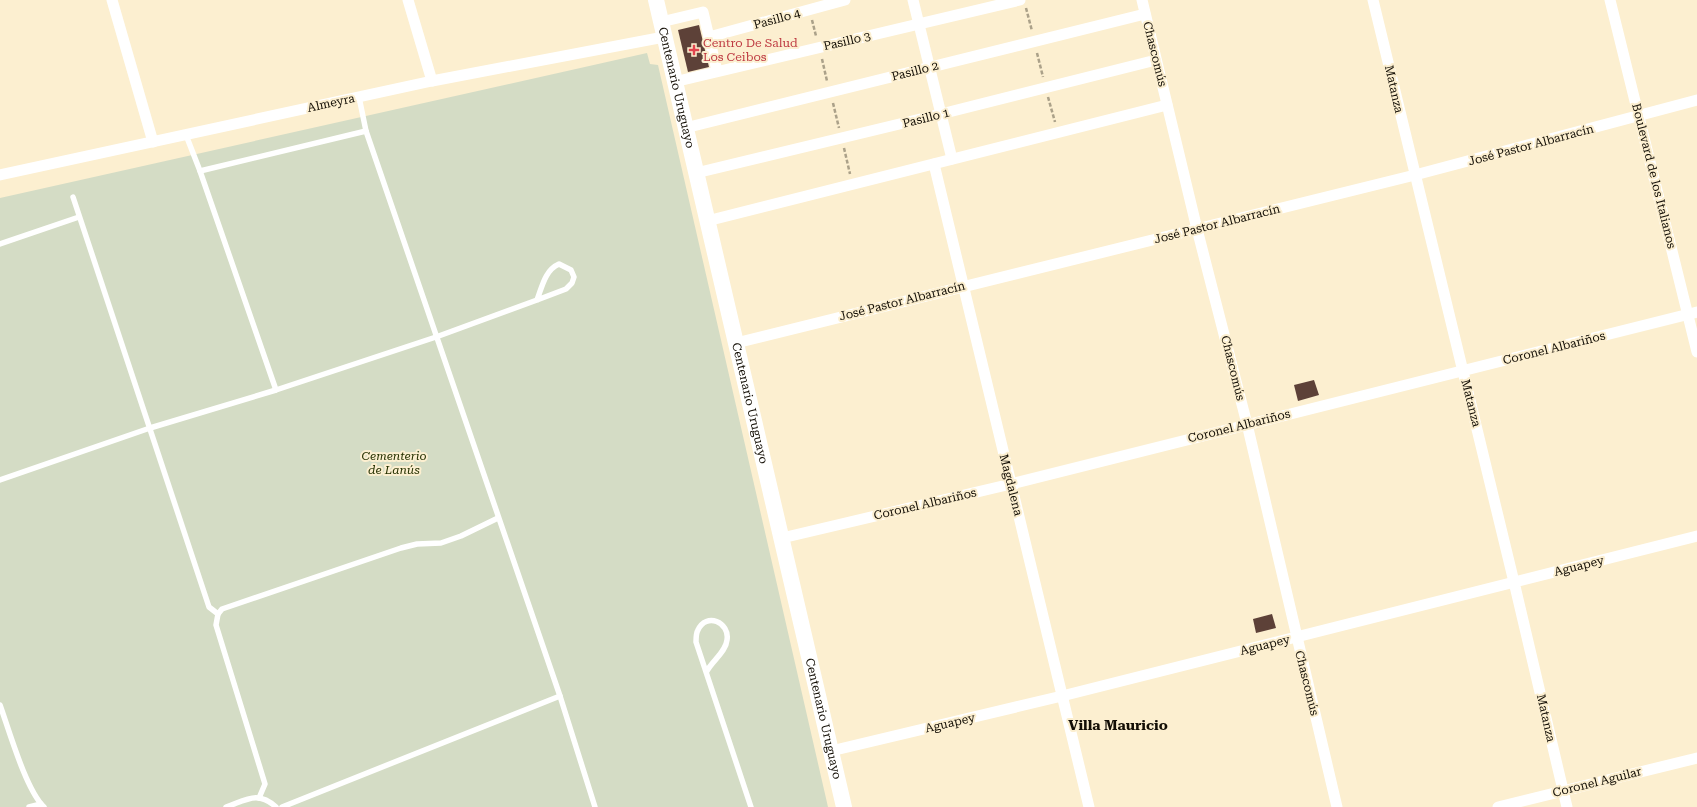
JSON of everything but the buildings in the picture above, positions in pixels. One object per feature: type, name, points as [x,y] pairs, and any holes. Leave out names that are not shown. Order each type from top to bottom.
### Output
[{"type":"main road","name":"Centenario Uruguayo","points":[[656,0],[844,807]]},
{"type":"street","points":[[112,0],[153,142]]},
{"type":"street","points":[[408,0],[432,81]]},
{"type":"street","name":"Pasillo 4","points":[[709,37],[845,0]]},
{"type":"street","points":[[913,0],[952,159]]},
{"type":"street","name":"Chascomús","points":[[1142,0],[1197,229],[1247,424],[1337,807]]},
{"type":"street","name":"Matanza","points":[[1373,0],[1567,807]]},
{"type":"street","name":"Boulevard de los Italianos","points":[[1610,0],[1639,116],[1692,314],[1697,352]]},
{"type":"street","name":"Pasillo 3","points":[[674,82],[919,24],[1023,3]]},
{"type":"street","name":"Almeyra","points":[[0,175],[662,30],[703,12],[709,37]]},
{"type":"street","name":"Pasillo 2","points":[[685,128],[1145,14]]},
{"type":"street","points":[[709,37],[717,71]]},
{"type":"street","name":"Pasillo 1","points":[[696,172],[941,114],[1156,60]]},
{"type":"street","name":"José Pastor Albarracín","points":[[736,342],[1415,175],[1697,100]]},
{"type":"street","points":[[707,221],[1167,105]]},
{"type":"street","name":"Magdalena","points":[[934,164],[962,287],[1089,807]]},
{"type":"street","name":"Coronel Albariños","points":[[782,538],[1010,484],[1692,314]]},
{"type":"street","name":"Aguapey","points":[[831,751],[1062,696],[1697,536]]},
{"type":"street","name":"Coronel Aguilar","points":[[1498,807],[1697,758]]},
{"type":"lane","points":[[359,97],[366,131],[560,696],[595,807]]},
{"type":"lane","points":[[200,171],[366,131]]},
{"type":"lane","points":[[186,134],[276,390]]},
{"type":"lane","points":[[73,197],[209,607],[218,614]]},
{"type":"lane","points":[[0,244],[79,217]]},
{"type":"lane","points":[[0,480],[150,428],[276,390],[436,337],[537,300],[566,289],[572,283],[574,277],[571,270],[559,264],[552,267],[548,272],[537,300]]},
{"type":"lane","points":[[259,798],[265,784],[216,625],[218,614],[222,609],[401,548],[417,544],[441,543],[461,536],[498,518]]},
{"type":"lane","points":[[707,671],[722,652],[727,642],[727,633],[723,624],[716,620],[708,621],[701,625],[697,631],[696,642],[707,671],[707,679],[751,807]]},
{"type":"lane","points":[[282,807],[560,696]]},
{"type":"lane","points":[[0,705],[24,772],[42,806],[29,807]]},
{"type":"lane","points":[[226,807],[254,797],[263,798],[270,801],[276,807]]},
{"type":"path","points":[[1023,3],[1057,132]]},
{"type":"green space","name":"Cementerio de Lanús","points":[[647,53],[650,64],[658,65],[828,807],[0,807],[0,198]]},
{"type":"place","name":"Centro De Salud Los Ceibos","points":[[694,50]]},
{"type":"district","name":"Villa Mauricio","points":[[1118,725]]}]
